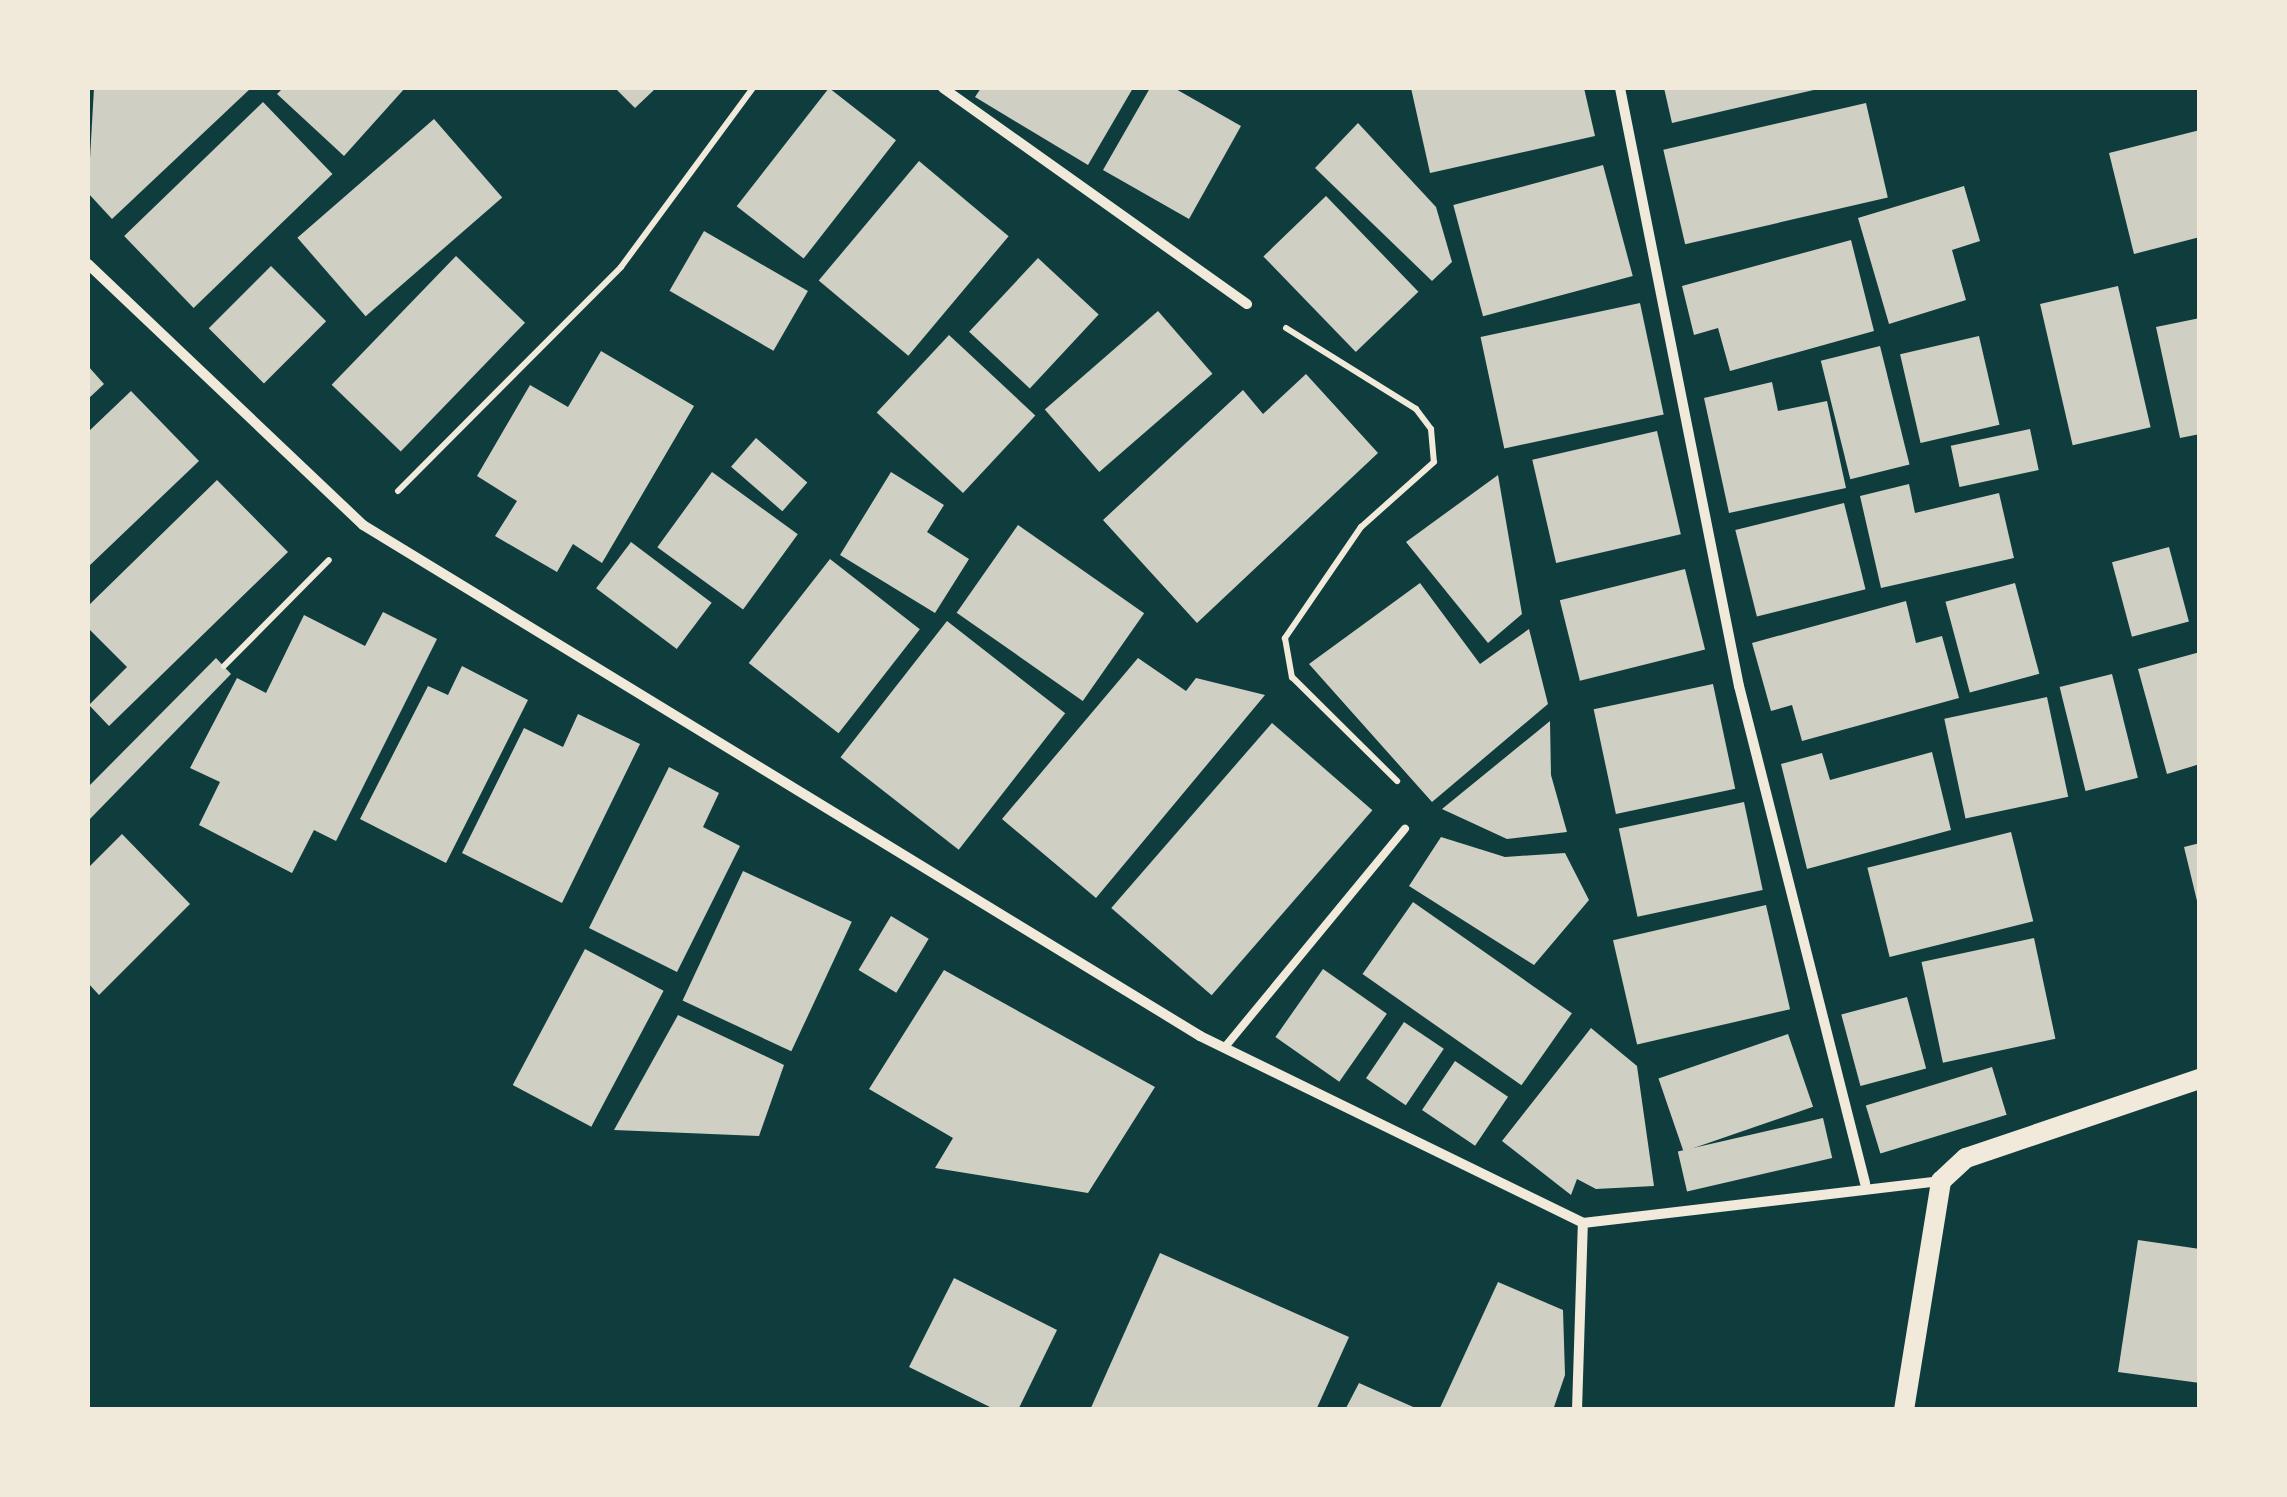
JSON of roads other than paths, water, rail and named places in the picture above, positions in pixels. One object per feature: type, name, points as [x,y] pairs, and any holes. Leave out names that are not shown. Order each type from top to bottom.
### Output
[{"type":"main road","points":[[1904,1410],[1941,1181],[1966,1158],[2200,1079]]},
{"type":"street","points":[[943,88],[1246,304]]},
{"type":"street","points":[[1620,88],[1739,686],[1865,1183]]},
{"type":"street","points":[[88,264],[363,525],[1224,1048],[1583,1223],[1865,1183],[1941,1181]]},
{"type":"street","points":[[1578,1410],[1583,1223]]},
{"type":"lane","points":[[1224,1048],[1404,830]]}]
